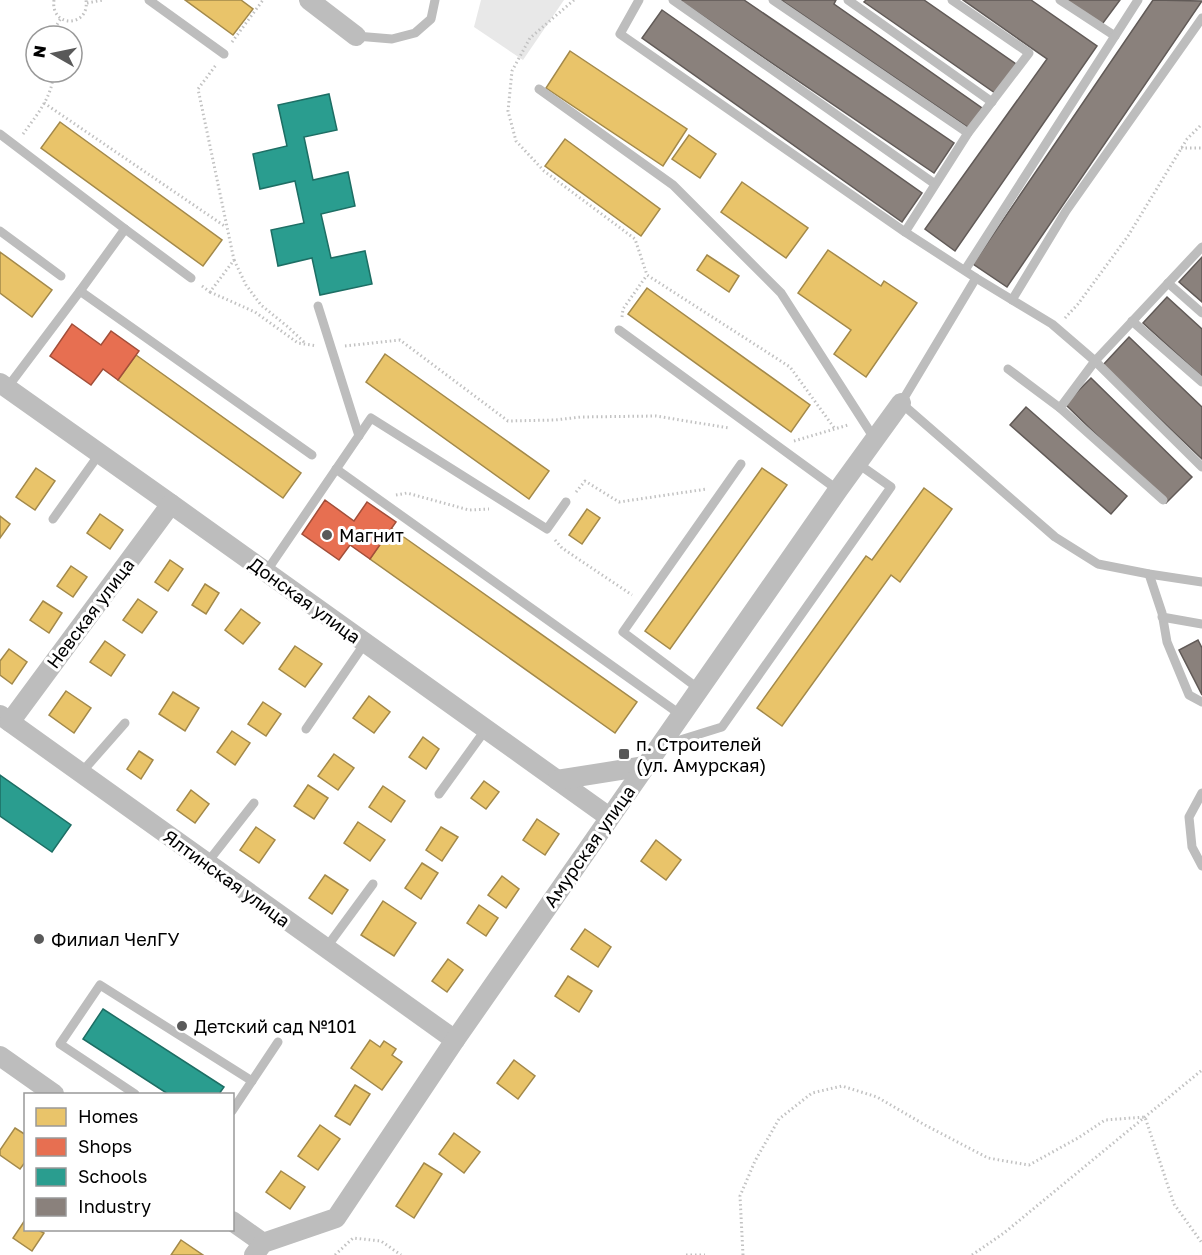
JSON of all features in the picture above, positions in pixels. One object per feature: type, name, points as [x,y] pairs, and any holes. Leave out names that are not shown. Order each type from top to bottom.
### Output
[{"type":"street","points":[[309,0],[356,36]]},
{"type":"street","name":"Донская улица","points":[[4,386],[609,817]]},
{"type":"street","name":"Амурская улица","points":[[259,1249],[336,1218],[455,1040],[609,817],[874,438],[901,403]]},
{"type":"street","name":"Невская улица","points":[[5,719],[171,504]]},
{"type":"street","name":"Ялтинская улица","points":[[5,719],[455,1040]]},
{"type":"street","points":[[557,780],[645,766]]},
{"type":"street","points":[[0,1056],[51,1093]]},
{"type":"street","points":[[234,1223],[259,1249]]},
{"type":"lane","points":[[149,0],[224,54]]},
{"type":"lane","points":[[356,36],[392,39],[415,33],[431,19],[435,0]]},
{"type":"lane","points":[[639,0],[620,34],[905,232],[1057,328],[1095,361],[1202,467]]},
{"type":"lane","points":[[674,0],[935,184]]},
{"type":"lane","points":[[773,0],[968,133]]},
{"type":"lane","points":[[848,0],[992,102]]},
{"type":"lane","points":[[905,232],[968,133],[1029,53],[952,0]]},
{"type":"lane","points":[[1060,0],[1115,36]]},
{"type":"lane","points":[[965,270],[1138,0]]},
{"type":"lane","points":[[1012,300],[1066,211],[1202,18]]},
{"type":"lane","points":[[540,89],[673,185],[781,293],[874,438]]},
{"type":"lane","points":[[0,134],[191,278]]},
{"type":"lane","points":[[4,386],[80,291],[125,229]]},
{"type":"lane","points":[[0,231],[61,276]]},
{"type":"lane","points":[[1060,408],[1095,361],[1202,247]]},
{"type":"lane","points":[[976,278],[901,403],[1055,537],[1098,564],[1202,582]]},
{"type":"lane","points":[[1168,283],[1202,313]]},
{"type":"lane","points":[[80,291],[312,455]]},
{"type":"lane","points":[[318,306],[359,436]]},
{"type":"lane","points":[[1132,321],[1202,382]]},
{"type":"lane","points":[[619,330],[838,490]]},
{"type":"lane","points":[[1008,369],[1060,408],[1163,500]]},
{"type":"lane","points":[[266,572],[371,418],[547,529],[566,502]]},
{"type":"lane","points":[[53,519],[100,453]]},
{"type":"lane","points":[[659,746],[722,727],[891,487],[857,463]]},
{"type":"lane","points":[[699,689],[623,632],[741,464]]},
{"type":"lane","points":[[336,469],[681,715]]},
{"type":"lane","points":[[1149,574],[1167,642],[1189,695],[1202,702]]},
{"type":"lane","points":[[1162,617],[1202,624]]},
{"type":"lane","points":[[306,729],[365,643]]},
{"type":"lane","points":[[81,773],[125,723]]},
{"type":"lane","points":[[439,794],[486,729]]},
{"type":"lane","points":[[1202,793],[1189,817],[1192,847],[1202,866]]},
{"type":"lane","points":[[207,863],[254,803]]},
{"type":"lane","points":[[326,948],[373,884]]},
{"type":"lane","points":[[132,1093],[60,1044],[100,985],[252,1081]]},
{"type":"lane","points":[[234,1108],[278,1042]]},
{"type":"path","points":[[54,0],[55,10],[66,21],[76,20],[84,13],[86,2],[103,0]]},
{"type":"path","points":[[263,0],[198,89],[234,260],[246,285],[261,305],[306,344]]},
{"type":"path","points":[[574,0],[530,38],[512,70],[508,111],[516,141],[544,171],[635,239],[646,274],[790,367],[835,429]]},
{"type":"path","points":[[58,24],[61,18]]},
{"type":"path","points":[[15,145],[45,103],[53,84]]},
{"type":"path","points":[[45,103],[227,227]]},
{"type":"path","points":[[1057,328],[1078,304],[1128,236],[1181,148],[1202,124]]},
{"type":"path","points":[[1181,148],[1202,148]]},
{"type":"path","points":[[210,292],[234,260]]},
{"type":"path","points":[[619,330],[623,309],[646,274]]},
{"type":"path","points":[[191,278],[210,292],[255,312],[298,343],[331,348],[400,340],[508,421],[656,416],[758,433]]},
{"type":"path","points":[[778,446],[861,420]]},
{"type":"path","points":[[566,502],[585,481],[619,502],[726,486]]},
{"type":"path","points":[[376,497],[407,493],[469,510],[513,509]]},
{"type":"path","points":[[547,529],[562,548],[644,602]]},
{"type":"path","points":[[972,1255],[1004,1233],[1202,1070]]},
{"type":"path","points":[[743,1255],[740,1196],[755,1161],[779,1119],[812,1093],[842,1086],[877,1097],[988,1158],[1029,1165],[1105,1120],[1144,1117]]},
{"type":"path","points":[[1144,1117],[1174,1204],[1202,1243]]},
{"type":"path","points":[[335,1255],[353,1238],[381,1241],[401,1255]]},
{"type":"path","points":[[686,1255],[705,1255]]},
{"type":"shaded area","points":[[481,0],[564,0],[523,60],[474,27]]},
{"type":"building: Homes","points":[[185,0],[241,0],[253,9],[233,35]]},
{"type":"building: Homes","points":[[570,51],[687,129],[663,166],[546,88]]},
{"type":"building: Homes","points":[[60,122],[222,240],[203,266],[41,148]]},
{"type":"building: Homes","points":[[689,135],[716,154],[700,178],[672,159]]},
{"type":"building: Homes","points":[[565,139],[660,209],[641,236],[545,166]]},
{"type":"building: Homes","points":[[742,182],[808,228],[786,258],[721,212]]},
{"type":"building: Homes","points":[[828,250],[881,286],[884,281],[917,303],[866,377],[834,354],[851,330],[798,293]]},
{"type":"building: Homes","points":[[0,252],[52,290],[32,317],[0,293]]},
{"type":"building: Homes","points":[[707,255],[739,276],[729,292],[697,270]]},
{"type":"building: Homes","points":[[647,288],[810,405],[791,432],[628,314]]},
{"type":"building: Homes","points":[[385,354],[549,471],[529,499],[366,382]]},
{"type":"building: Homes","points":[[136,355],[301,473],[283,498],[118,380]]},
{"type":"building: Homes","points":[[36,468],[55,481],[35,510],[16,497]]},
{"type":"building: Homes","points":[[762,468],[787,485],[670,649],[645,631]]},
{"type":"building: Homes","points":[[924,488],[952,509],[900,582],[891,575],[782,726],[757,708],[866,556],[872,560]]},
{"type":"building: Homes","points":[[587,509],[600,518],[582,544],[569,535]]},
{"type":"building: Homes","points":[[100,514],[123,530],[110,549],[87,533]]},
{"type":"building: Homes","points":[[0,516],[10,524],[0,538]]},
{"type":"building: Homes","points":[[391,528],[637,702],[615,733],[370,559]]},
{"type":"building: Homes","points":[[170,560],[183,569],[168,591],[155,582]]},
{"type":"building: Homes","points":[[71,566],[87,577],[73,597],[57,586]]},
{"type":"building: Homes","points":[[205,584],[219,593],[206,614],[192,605]]},
{"type":"building: Homes","points":[[138,599],[157,612],[142,633],[123,620]]},
{"type":"building: Homes","points":[[43,601],[62,613],[49,633],[30,620]]},
{"type":"building: Homes","points":[[241,609],[260,623],[243,644],[225,630]]},
{"type":"building: Homes","points":[[105,641],[125,655],[111,676],[90,662]]},
{"type":"building: Homes","points":[[295,646],[322,664],[305,687],[279,669]]},
{"type":"building: Homes","points":[[9,649],[27,662],[12,684],[0,675],[0,661]]},
{"type":"building: Homes","points":[[66,691],[91,708],[74,733],[49,715]]},
{"type":"building: Homes","points":[[173,692],[199,708],[185,731],[159,714]]},
{"type":"building: Homes","points":[[369,696],[390,712],[374,733],[353,718]]},
{"type":"building: Homes","points":[[263,702],[281,714],[266,736],[248,724]]},
{"type":"building: Homes","points":[[232,731],[250,743],[235,765],[217,752]]},
{"type":"building: Homes","points":[[423,737],[439,749],[426,769],[409,757]]},
{"type":"building: Homes","points":[[139,751],[153,760],[141,779],[127,769]]},
{"type":"building: Homes","points":[[334,754],[354,768],[338,790],[318,776]]},
{"type":"building: Homes","points":[[484,781],[499,792],[486,809],[471,798]]},
{"type":"building: Homes","points":[[308,785],[328,798],[314,819],[294,806]]},
{"type":"building: Homes","points":[[383,786],[405,801],[391,822],[369,807]]},
{"type":"building: Homes","points":[[191,790],[209,804],[195,823],[177,810]]},
{"type":"building: Homes","points":[[537,819],[559,834],[545,855],[523,840]]},
{"type":"building: Homes","points":[[358,822],[385,840],[370,861],[344,843]]},
{"type":"building: Homes","points":[[256,827],[275,840],[259,863],[240,850]]},
{"type":"building: Homes","points":[[441,827],[458,837],[442,861],[426,850]]},
{"type":"building: Homes","points":[[656,840],[681,860],[666,880],[641,861]]},
{"type":"building: Homes","points":[[422,863],[438,873],[421,899],[405,888]]},
{"type":"building: Homes","points":[[325,875],[348,890],[332,914],[309,898]]},
{"type":"building: Homes","points":[[502,876],[519,889],[506,908],[488,895]]},
{"type":"building: Homes","points":[[383,901],[416,923],[394,956],[361,935]]},
{"type":"building: Homes","points":[[479,905],[498,918],[486,936],[467,923]]},
{"type":"building: Homes","points":[[585,929],[611,947],[598,967],[571,949]]},
{"type":"building: Homes","points":[[448,959],[463,970],[447,992],[432,981]]},
{"type":"building: Homes","points":[[568,976],[592,991],[579,1012],[555,996]]},
{"type":"building: Homes","points":[[370,1040],[380,1047],[384,1041],[396,1049],[392,1055],[402,1062],[382,1090],[351,1068]]},
{"type":"building: Homes","points":[[514,1060],[535,1076],[518,1099],[497,1083]]},
{"type":"building: Homes","points":[[355,1085],[370,1094],[350,1125],[335,1116]]},
{"type":"building: Homes","points":[[320,1125],[340,1139],[318,1170],[298,1156]]},
{"type":"building: Homes","points":[[15,1128],[24,1134],[24,1164],[20,1169],[0,1155],[0,1150]]},
{"type":"building: Homes","points":[[454,1133],[480,1152],[464,1173],[439,1154]]},
{"type":"building: Homes","points":[[424,1163],[442,1174],[414,1218],[396,1206]]},
{"type":"building: Homes","points":[[281,1171],[305,1187],[290,1209],[266,1192]]},
{"type":"building: Homes","points":[[24,1222],[24,1231],[44,1233],[32,1251],[13,1238]]},
{"type":"building: Homes","points":[[181,1240],[203,1255],[171,1255]]},
{"type":"building: Shops","points":[[72,324],[101,345],[111,331],[139,351],[118,380],[103,369],[91,385],[50,356]]},
{"type":"building: Shops","points":[[325,500],[354,521],[367,502],[396,522],[370,559],[350,545],[339,560],[302,534]]},
{"type":"building: Schools","points":[[329,94],[337,130],[304,137],[313,180],[348,172],[355,206],[321,214],[331,258],[365,251],[372,284],[320,295],[312,258],[278,266],[271,230],[304,223],[295,181],[260,189],[253,154],[287,146],[278,105]]},
{"type":"building: Schools","points":[[0,775],[71,825],[52,852],[0,816]]},
{"type":"building: Schools","points":[[103,1009],[224,1087],[220,1093],[166,1093],[83,1039]]},
{"type":"building: Industry","points":[[679,0],[744,0],[954,143],[934,173]]},
{"type":"building: Industry","points":[[781,0],[836,0],[834,4],[982,108],[969,128]]},
{"type":"building: Industry","points":[[866,0],[924,0],[1016,64],[995,93],[864,2]]},
{"type":"building: Industry","points":[[963,0],[1031,0],[1097,46],[955,251],[925,229],[1047,59]]},
{"type":"building: Industry","points":[[1064,0],[1120,0],[1100,27]]},
{"type":"building: Industry","points":[[1153,0],[1202,1],[1007,287],[973,264]]},
{"type":"building: Industry","points":[[662,10],[922,193],[902,222],[642,38]]},
{"type":"building: Industry","points":[[1202,257],[1202,302],[1179,282]]},
{"type":"building: Industry","points":[[1167,297],[1202,329],[1202,377],[1143,323]]},
{"type":"building: Industry","points":[[1129,337],[1202,407],[1202,459],[1103,365]]},
{"type":"building: Industry","points":[[1091,378],[1192,477],[1166,503],[1065,404]]},
{"type":"building: Industry","points":[[1026,407],[1127,496],[1111,514],[1010,425]]},
{"type":"building: Industry","points":[[1198,640],[1202,648],[1202,695],[1179,650]]},
{"type":"place","name":"Магнит","points":[[327,535]]},
{"type":"place","name":"п. Строителей (ул. Амурская)","points":[[624,754]]},
{"type":"place","name":"Филиал ЧелГУ","points":[[39,939]]},
{"type":"place","name":"Детский сад №101","points":[[182,1026]]}]
